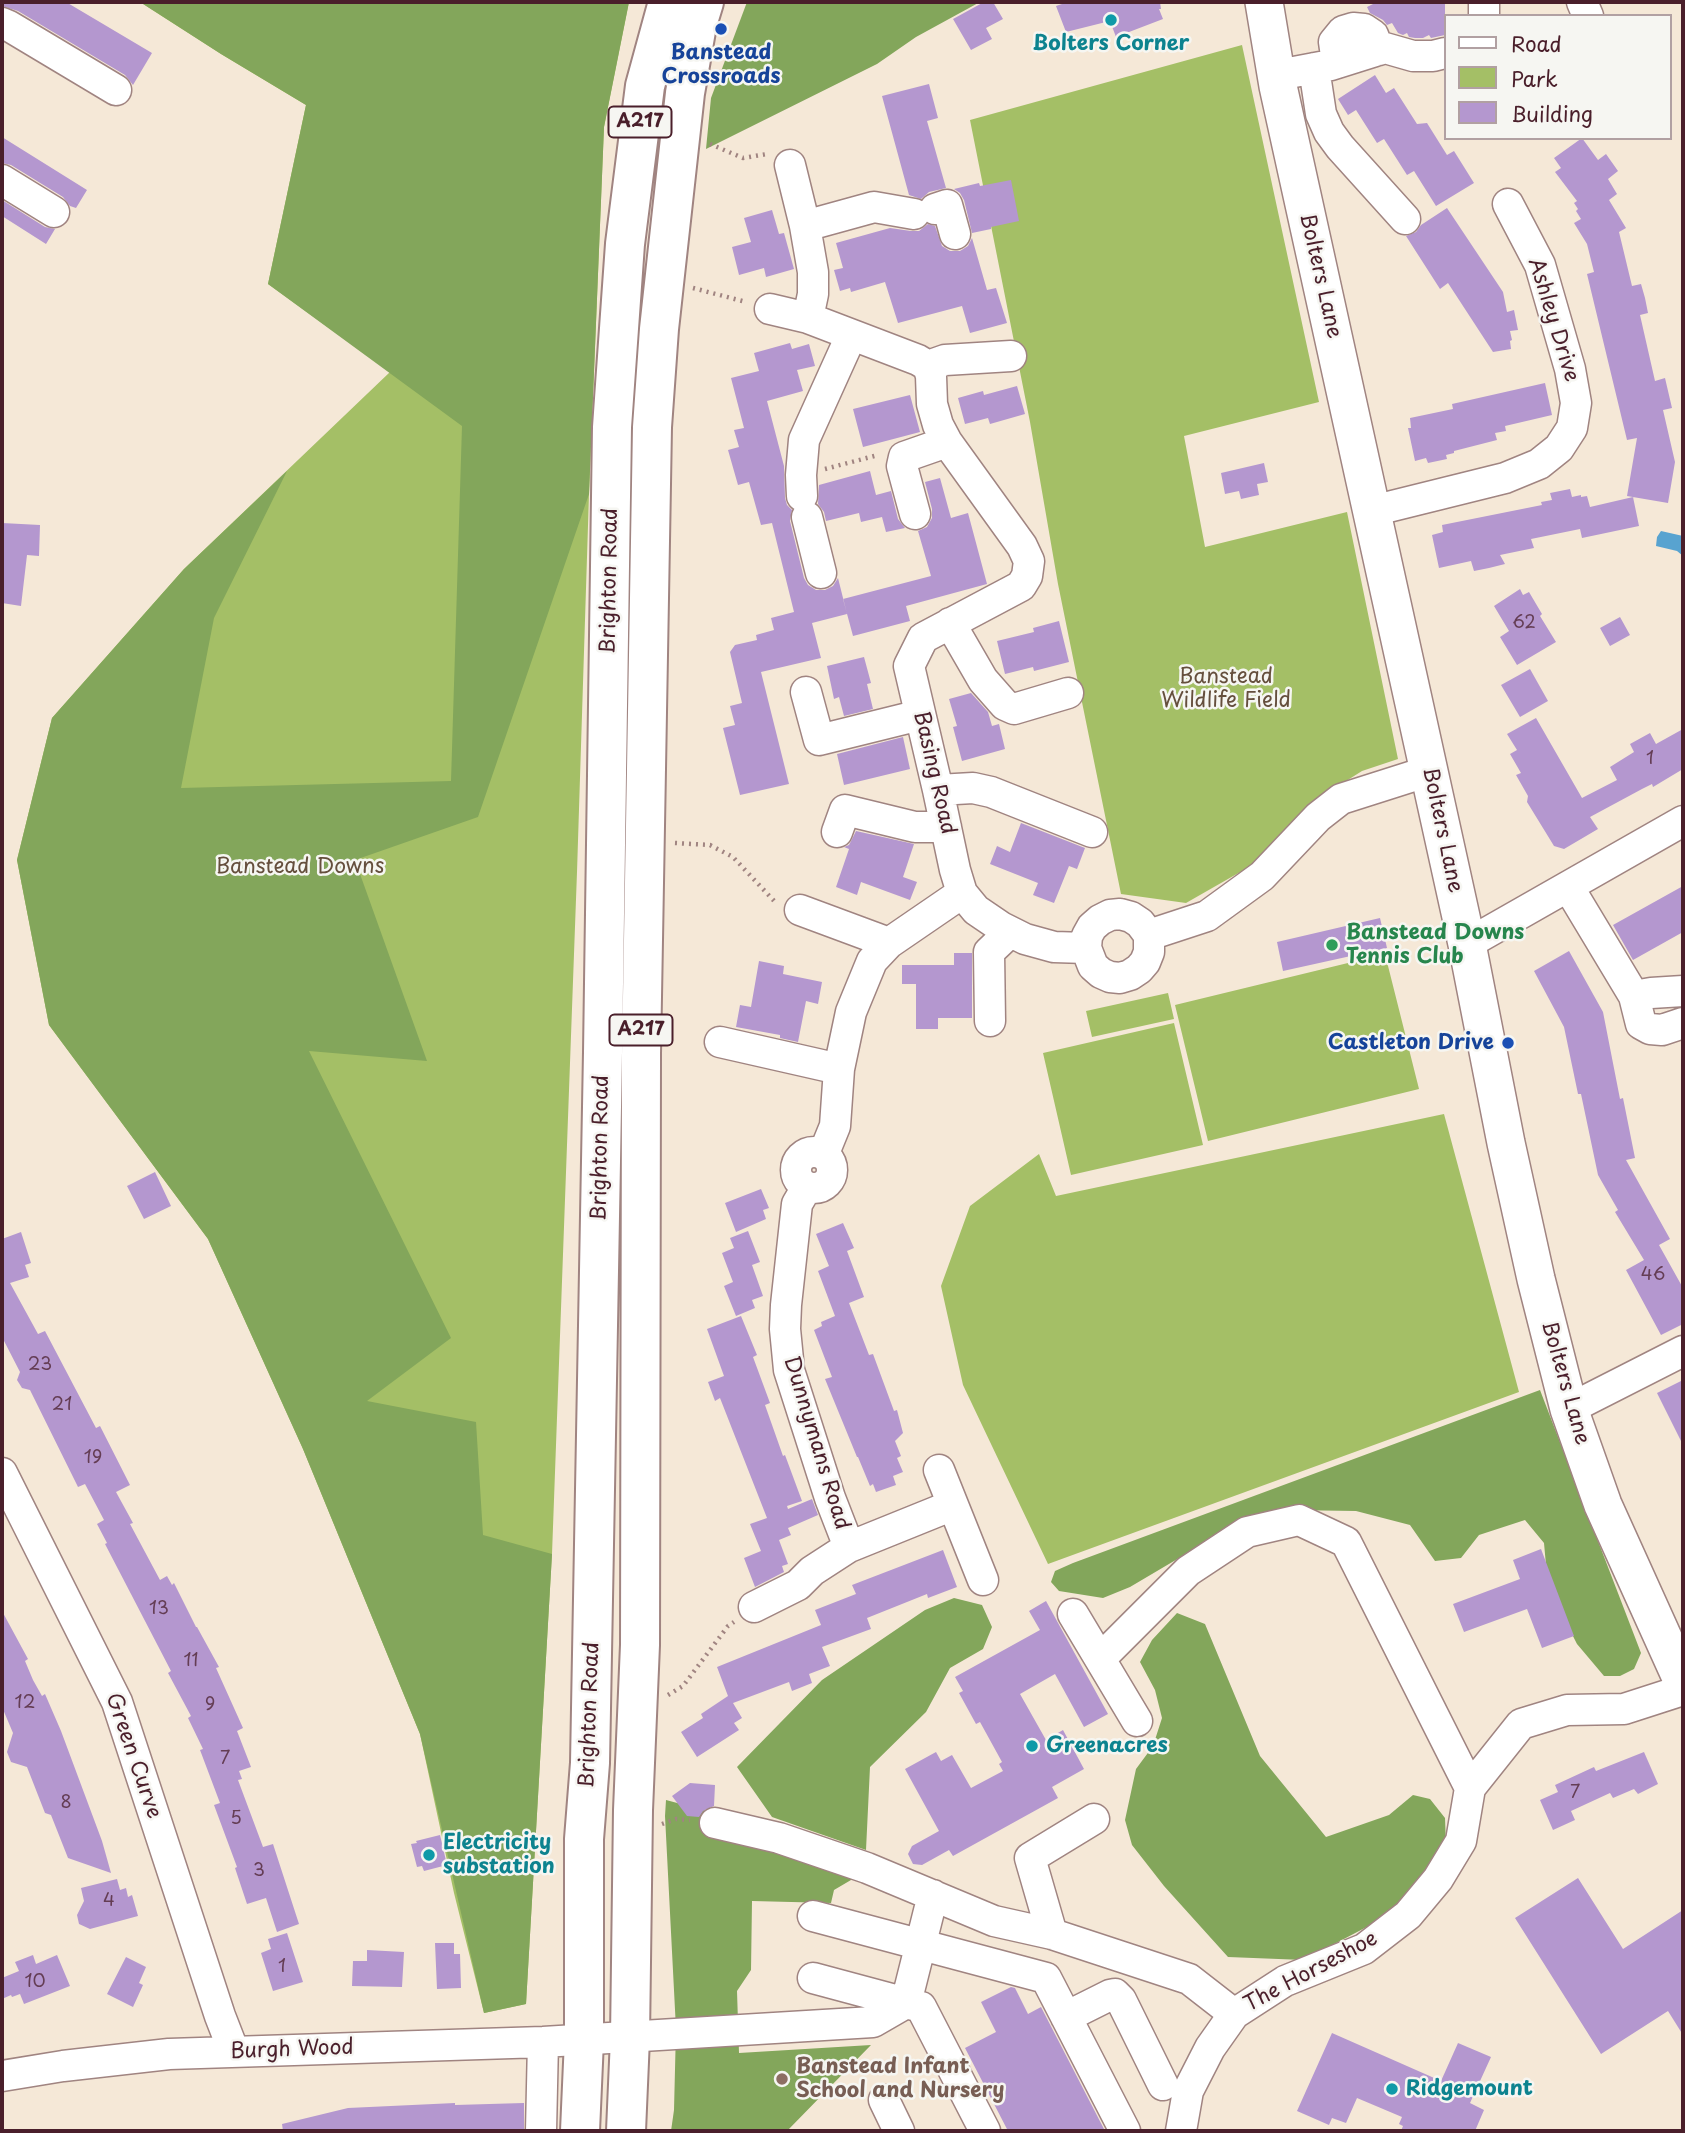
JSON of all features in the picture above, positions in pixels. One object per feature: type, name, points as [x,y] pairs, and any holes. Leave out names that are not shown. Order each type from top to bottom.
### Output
[{"type":"highway","name":"Brighton Road","points":[[580,2131],[584,2040],[584,1839],[590,1749],[612,427],[625,244],[645,86],[668,2]]},
{"type":"highway","name":"Brighton Road","points":[[626,2131],[633,1811],[638,1720],[641,1054],[652,427],[659,329],[694,133],[697,25],[704,2]]},
{"type":"highway","points":[[641,119],[694,133]]},
{"type":"main road","name":"Bolters Lane","points":[[1264,2],[1276,75],[1467,944],[1536,1279],[1569,1409],[1603,1505],[1683,1682]]},
{"type":"street","points":[[2,23],[116,90]]},
{"type":"street","points":[[1276,75],[1327,66],[1385,48],[1413,56],[1444,53]]},
{"type":"street","points":[[1327,66],[1321,114],[1329,132],[1405,219]]},
{"type":"street","points":[[790,165],[813,272],[813,294],[808,318]]},
{"type":"street","points":[[2,180],[54,212]]},
{"type":"street","name":"Ashley Drive","points":[[1372,511],[1504,478],[1539,464],[1559,448],[1572,428],[1576,403],[1570,369],[1540,265],[1508,204]]},
{"type":"street","points":[[805,226],[874,207],[925,211],[947,205],[955,234]]},
{"type":"street","points":[[770,309],[808,318],[928,366],[932,404],[947,443],[904,457],[902,466],[915,514]]},
{"type":"street","points":[[821,573],[803,496],[804,440],[851,336]]},
{"type":"street","points":[[928,366],[945,360],[1011,356]]},
{"type":"street","name":"Basing Road","points":[[947,443],[1022,546],[1028,561],[1027,576],[1021,586],[923,638],[909,666],[962,893]]},
{"type":"street","points":[[950,623],[983,680],[1005,705],[1014,709],[1068,693]]},
{"type":"street","points":[[806,692],[819,740],[920,715]]},
{"type":"street","points":[[1149,935],[1207,916],[1262,877],[1318,817],[1341,799],[1429,771]]},
{"type":"street","points":[[939,790],[973,788],[991,792],[1092,832]]},
{"type":"street","points":[[836,832],[845,810],[915,827],[946,827]]},
{"type":"street","points":[[1467,944],[1683,821]]},
{"type":"street","points":[[1569,888],[1634,996],[1641,1024],[1650,1030],[1662,1030],[1683,1023]]},
{"type":"street","points":[[720,1042],[839,1069],[851,1012],[872,961],[889,943],[962,893],[976,910],[1025,939],[1054,947],[1086,948]]},
{"type":"street","points":[[800,910],[889,943]]},
{"type":"street","points":[[1110,915],[1131,917],[1140,923],[1149,935],[1149,952],[1145,962],[1139,970],[1120,978],[1110,977],[1093,966],[1086,948],[1087,936],[1092,927],[1110,915]]},
{"type":"street","points":[[990,1021],[989,952],[1010,932]]},
{"type":"street","points":[[1634,996],[1683,991]]},
{"type":"street","name":"Dunnymans Road","points":[[754,1607],[798,1585],[812,1571],[849,1547],[830,1498],[789,1370],[786,1343],[786,1305],[797,1204],[807,1187],[796,1177],[800,1159],[816,1152],[824,1153],[835,1126],[839,1069]]},
{"type":"street","points":[[1569,1409],[1683,1352]]},
{"type":"street","points":[[939,1469],[983,1580]]},
{"type":"street","name":"Green Curve","points":[[2,1473],[117,1702],[234,2052]]},
{"type":"street","points":[[849,1547],[953,1504]]},
{"type":"street","points":[[1100,1659],[1188,1571],[1247,1532],[1299,1520],[1346,1542],[1470,1788]]},
{"type":"street","points":[[1073,1614],[1137,1721]]},
{"type":"street","name":"The Horseshoe","points":[[1181,2131],[1188,2091],[1210,2048],[1234,2014],[1285,1981],[1364,1949],[1408,1915],[1438,1879],[1461,1841],[1470,1788],[1521,1724],[1567,1710],[1624,1709],[1683,1690]]},
{"type":"street","points":[[1052,1934],[1030,1858],[1094,1819]]},
{"type":"street","name":"The Horseshoe","points":[[715,1823],[779,1838],[867,1868],[994,1921],[1052,1934],[1189,1979],[1234,2014]]},
{"type":"street","points":[[906,2003],[933,1895]]},
{"type":"street","points":[[813,1916],[1046,1978],[1125,2131]]},
{"type":"street","points":[[813,1978],[920,2007],[985,2131]]},
{"type":"street","points":[[1066,2017],[1115,1994],[1121,2000],[1163,2085]]},
{"type":"street","name":"Burgh Wood","points":[[2,2076],[169,2054],[543,2042],[873,2022],[906,2003]]},
{"type":"street","points":[[541,2131],[543,2042]]},
{"type":"street","points":[[884,2099],[899,2131]]},
{"type":"path","points":[[694,133],[743,158],[778,153],[790,165]]},
{"type":"path","points":[[687,287],[770,309]]},
{"type":"path","points":[[803,496],[894,451],[904,457]]},
{"type":"path","points":[[664,842],[710,845],[733,857],[777,904],[800,910]]},
{"type":"path","points":[[638,1720],[659,1701],[684,1686],[728,1626],[754,1607]]},
{"type":"path","points":[[658,1826],[676,1819],[715,1823]]},
{"type":"green space","name":"Banstead Downs","points":[[140,2],[629,2],[604,127],[552,1554],[526,2004],[484,2013],[454,1893],[420,1734],[303,1449],[208,1239],[49,1025],[17,860],[52,718],[184,569],[390,372],[268,284],[306,105]]},
{"type":"green space","name":"Banstead Downs","points":[[140,2],[629,2],[604,127],[589,494],[478,817],[355,860],[427,1061],[309,1051],[451,1338],[367,1401],[476,1422],[483,1535],[552,1554],[526,2004],[484,2013],[420,1734],[303,1449],[208,1239],[49,1025],[17,860],[52,718],[184,569],[287,471],[214,618],[181,788],[451,781],[462,426],[268,284],[306,105]]},
{"type":"green space","points":[[747,2],[980,2],[916,37],[877,64],[706,149],[711,98]]},
{"type":"green space","name":"Banstead Wildlife Field","points":[[1242,45],[1319,402],[1184,436],[1205,547],[1347,512],[1398,759],[1362,771],[1308,805],[1249,867],[1186,903],[1121,894],[1058,584],[1030,422],[970,120]]},
{"type":"green space","points":[[1385,954],[1419,1089],[1208,1141],[1175,1005]]},
{"type":"green space","points":[[1168,993],[1174,1019],[1092,1037],[1086,1011]]},
{"type":"green space","points":[[1174,1023],[1203,1145],[1071,1175],[1043,1053]]},
{"type":"green space","points":[[1444,1114],[1519,1392],[1048,1564],[963,1385],[941,1286],[970,1206],[1039,1154],[1056,1196]]},
{"type":"green space","points":[[1540,1390],[1641,1653],[1634,1669],[1620,1676],[1604,1676],[1577,1644],[1548,1587],[1544,1543],[1525,1520],[1479,1535],[1461,1558],[1435,1561],[1410,1525],[1356,1511],[1289,1510],[1240,1522],[1130,1587],[1103,1598],[1059,1591],[1051,1582],[1055,1571],[1073,1563]]},
{"type":"green space","points":[[954,1598],[982,1605],[992,1627],[983,1649],[950,1668],[926,1712],[870,1767],[866,1850],[772,1817],[737,1767],[822,1680],[925,1610]]},
{"type":"green space","points":[[1177,1613],[1205,1624],[1260,1756],[1326,1837],[1389,1815],[1413,1795],[1430,1799],[1445,1818],[1446,1845],[1397,1911],[1304,1960],[1228,1957],[1164,1886],[1132,1845],[1125,1820],[1136,1769],[1153,1746],[1162,1718],[1155,1690],[1140,1662],[1152,1640]]},
{"type":"green space","points":[[666,1800],[767,1827],[861,1861],[851,1880],[834,1890],[831,1903],[752,1901],[751,1970],[737,1991],[739,2053],[871,2045],[787,2131],[671,2131],[676,2029]]},
{"type":"water","points":[[1661,531],[1683,536],[1683,556],[1677,551],[1656,546]]},
{"type":"building","points":[[2,2],[66,2],[152,53],[133,85],[125,75],[18,11],[2,6]]},
{"type":"building","points":[[984,2],[993,2],[1003,19],[986,28],[992,39],[971,50],[953,19]]},
{"type":"building","name":"Bolters Corner","points":[[1068,2],[1160,2],[1159,9],[1163,19],[1116,37],[1110,21],[1066,32],[1056,6]]},
{"type":"building","points":[[1377,2],[1445,2],[1444,35],[1415,38],[1409,37],[1407,33],[1403,35],[1398,33],[1392,23],[1387,25],[1370,13],[1367,7]]},
{"type":"building","points":[[1375,75],[1386,93],[1394,88],[1417,124],[1427,123],[1447,155],[1454,151],[1474,183],[1436,206],[1414,171],[1407,175],[1384,139],[1377,143],[1356,110],[1348,115],[1338,99]]},
{"type":"building","points":[[929,84],[938,118],[927,121],[946,188],[929,192],[921,199],[909,195],[882,96]]},
{"type":"building","points":[[2,137],[87,190],[76,208],[11,165],[2,163]]},
{"type":"building","points":[[1579,140],[1583,140],[1598,160],[1606,154],[1618,171],[1608,179],[1617,194],[1609,200],[1626,228],[1619,232],[1632,286],[1641,284],[1645,298],[1648,313],[1640,315],[1655,381],[1665,378],[1672,408],[1663,410],[1675,462],[1668,503],[1627,496],[1637,438],[1627,440],[1587,274],[1594,272],[1587,244],[1574,223],[1581,219],[1574,203],[1577,201],[1555,172],[1561,168],[1554,158]]},
{"type":"building","points":[[1011,180],[1019,221],[972,233],[964,200],[954,189]]},
{"type":"building","points":[[2,200],[45,227],[55,229],[46,244],[2,216]]},
{"type":"building","points":[[1447,208],[1503,292],[1507,312],[1514,310],[1518,330],[1510,331],[1511,349],[1493,352],[1448,283],[1440,289],[1406,236],[1416,232],[1421,225]]},
{"type":"building","points":[[772,210],[779,234],[784,233],[794,269],[766,277],[764,268],[739,275],[732,247],[751,242],[744,218]]},
{"type":"building","points":[[928,224],[935,226],[942,246],[950,251],[960,251],[968,246],[972,238],[987,290],[996,288],[1007,323],[970,333],[962,306],[898,323],[885,282],[851,292],[850,288],[840,291],[834,270],[843,268],[836,243],[890,228],[919,231]]},
{"type":"building","points":[[790,343],[792,349],[809,344],[815,366],[797,370],[803,391],[767,401],[784,466],[785,498],[792,510],[790,521],[804,578],[808,585],[816,590],[825,590],[833,586],[838,578],[847,614],[812,623],[821,658],[761,672],[789,784],[740,795],[723,728],[735,725],[730,706],[742,703],[730,652],[735,645],[757,640],[756,635],[774,630],[771,618],[794,612],[772,523],[761,525],[749,482],[738,485],[728,450],[739,447],[734,430],[744,428],[731,378],[759,371],[754,353]]},
{"type":"building","points":[[1545,383],[1552,415],[1505,426],[1506,431],[1495,433],[1497,440],[1454,451],[1446,455],[1447,459],[1428,463],[1426,458],[1415,461],[1408,428],[1411,428],[1410,418],[1453,409],[1452,404]]},
{"type":"building","points":[[1017,386],[1025,414],[990,424],[988,418],[965,424],[958,398],[983,391],[984,395]]},
{"type":"building","points":[[910,395],[920,432],[863,447],[853,409]]},
{"type":"building","points":[[1264,463],[1268,482],[1257,484],[1259,495],[1241,499],[1239,491],[1225,494],[1221,473]]},
{"type":"building","points":[[870,471],[876,495],[891,491],[898,519],[905,528],[886,532],[882,517],[861,522],[859,513],[826,521],[818,504],[819,485]]},
{"type":"building","points":[[940,478],[951,518],[968,513],[987,584],[906,606],[910,621],[853,636],[843,599],[931,576],[918,531],[927,527],[932,518],[925,482]]},
{"type":"building","points":[[1570,489],[1572,497],[1587,496],[1590,507],[1633,497],[1639,526],[1582,538],[1580,529],[1531,539],[1534,548],[1500,555],[1505,564],[1489,568],[1474,571],[1471,561],[1439,568],[1432,535],[1443,532],[1442,525],[1542,505],[1541,502],[1552,500],[1550,493]]},
{"type":"building","points":[[2,523],[40,525],[39,556],[27,555],[21,606],[2,603]]},
{"type":"building","points":[[1520,589],[1523,595],[1529,592],[1556,642],[1517,665],[1500,637],[1509,631],[1494,606]]},
{"type":"building","points":[[1620,617],[1630,635],[1610,646],[1600,628]]},
{"type":"building","points":[[1059,621],[1069,662],[1034,671],[1033,667],[1005,674],[997,641],[1034,632],[1033,628]]},
{"type":"building","points":[[864,657],[871,683],[867,684],[873,709],[844,716],[839,697],[834,699],[827,666]]},
{"type":"building","points":[[1530,669],[1548,701],[1520,717],[1501,685]]},
{"type":"building","points":[[971,693],[988,712],[992,726],[999,724],[1005,749],[962,761],[953,727],[957,726],[949,699]]},
{"type":"building","points":[[1536,718],[1582,798],[1617,780],[1610,767],[1634,752],[1630,744],[1650,733],[1656,744],[1683,729],[1683,769],[1653,787],[1652,784],[1590,817],[1598,829],[1564,849],[1554,846],[1527,802],[1528,796],[1516,775],[1521,773],[1510,754],[1517,750],[1507,734]]},
{"type":"building","points":[[903,737],[910,769],[844,785],[837,754]]},
{"type":"building","points":[[1021,823],[1085,848],[1077,869],[1069,866],[1054,903],[1033,895],[1038,883],[990,864],[997,846],[1010,852]]},
{"type":"building","points":[[856,831],[914,844],[903,877],[917,882],[910,900],[861,882],[857,895],[836,887],[849,849],[844,847],[849,845]]},
{"type":"building","points":[[1683,886],[1683,932],[1633,960],[1613,925]]},
{"type":"building","name":"Banstead Downs Tennis Club","points":[[1380,918],[1387,948],[1283,971],[1277,942]]},
{"type":"building","points":[[1569,951],[1603,1012],[1635,1158],[1626,1160],[1670,1239],[1659,1245],[1683,1288],[1683,1324],[1661,1335],[1626,1270],[1644,1260],[1615,1212],[1618,1210],[1598,1175],[1564,1027],[1534,971]]},
{"type":"building","points":[[954,953],[972,953],[972,1018],[938,1018],[938,1029],[916,1029],[916,984],[902,984],[902,965],[954,965]]},
{"type":"building","points":[[759,961],[784,966],[783,974],[822,982],[818,1004],[806,1001],[798,1042],[780,1038],[780,1035],[736,1027],[740,1005],[751,1007]]},
{"type":"building","points":[[155,1172],[171,1206],[144,1219],[127,1186]]},
{"type":"building","points":[[761,1189],[769,1208],[763,1210],[766,1219],[736,1232],[725,1203]]},
{"type":"building","points":[[843,1223],[854,1248],[847,1251],[864,1297],[849,1303],[869,1355],[873,1354],[894,1411],[897,1410],[903,1433],[895,1441],[901,1456],[897,1458],[903,1472],[893,1476],[896,1485],[876,1492],[873,1484],[870,1486],[825,1379],[832,1377],[814,1330],[822,1326],[821,1322],[835,1316],[818,1271],[829,1266],[816,1234]]},
{"type":"building","points":[[748,1231],[760,1262],[752,1265],[763,1296],[752,1300],[755,1308],[736,1316],[724,1286],[733,1282],[722,1253],[734,1248],[730,1238]]},
{"type":"building","points":[[21,1232],[31,1263],[25,1265],[29,1277],[10,1283],[38,1334],[45,1331],[96,1428],[100,1426],[130,1485],[116,1492],[133,1523],[130,1524],[160,1580],[167,1576],[172,1585],[174,1583],[219,1667],[216,1668],[243,1728],[237,1731],[251,1767],[239,1771],[242,1779],[238,1780],[263,1847],[273,1844],[299,1924],[277,1932],[266,1898],[247,1904],[235,1868],[237,1867],[214,1805],[220,1803],[200,1750],[203,1749],[188,1718],[191,1716],[168,1673],[171,1671],[105,1544],[107,1543],[97,1524],[104,1520],[85,1484],[78,1487],[30,1390],[22,1388],[17,1380],[20,1372],[2,1337],[2,1239]]},
{"type":"building","points":[[741,1316],[757,1355],[753,1357],[770,1403],[765,1405],[802,1501],[787,1506],[788,1509],[812,1499],[818,1515],[788,1528],[791,1535],[779,1540],[788,1564],[782,1566],[784,1572],[755,1587],[744,1558],[761,1551],[750,1524],[767,1518],[720,1398],[715,1401],[708,1382],[724,1376],[707,1329]]},
{"type":"building","points":[[1683,1380],[1683,1445],[1657,1393]]},
{"type":"building","points":[[1541,1549],[1574,1636],[1542,1648],[1527,1609],[1464,1632],[1453,1604],[1520,1579],[1513,1560]]},
{"type":"building","points":[[943,1550],[957,1587],[928,1598],[927,1594],[867,1618],[871,1629],[822,1647],[830,1666],[809,1674],[812,1683],[792,1691],[789,1682],[733,1703],[742,1718],[734,1723],[739,1730],[697,1757],[681,1732],[703,1718],[701,1714],[728,1696],[717,1667],[821,1625],[815,1610],[856,1594],[852,1585]]},
{"type":"building","name":"Greenacres","points":[[1046,1601],[1108,1714],[1084,1727],[1055,1674],[1020,1694],[1046,1740],[1063,1730],[1084,1769],[1052,1787],[1058,1798],[953,1856],[949,1850],[922,1865],[913,1864],[908,1854],[912,1846],[939,1831],[905,1769],[936,1752],[941,1761],[952,1755],[971,1788],[1003,1771],[999,1764],[1002,1762],[980,1722],[976,1724],[959,1693],[963,1691],[955,1677],[1040,1630],[1029,1611]]},
{"type":"building","points":[[2,1611],[28,1659],[25,1661],[33,1680],[42,1696],[45,1694],[61,1731],[102,1841],[111,1873],[68,1858],[51,1815],[45,1813],[27,1767],[11,1762],[7,1752],[13,1733],[2,1707]]},
{"type":"building","points":[[1644,1752],[1658,1784],[1638,1794],[1634,1789],[1613,1798],[1610,1793],[1571,1811],[1575,1820],[1553,1830],[1540,1800],[1558,1792],[1555,1785],[1594,1767],[1596,1771]]},
{"type":"building","points":[[690,1783],[715,1785],[714,1806],[703,1811],[699,1817],[687,1816],[672,1796]]},
{"type":"building","name":"Electricity substation","points":[[440,1835],[447,1865],[424,1871],[422,1866],[417,1867],[411,1844]]},
{"type":"building","points":[[1578,1878],[1623,1949],[1683,1910],[1683,2035],[1668,2011],[1601,2054],[1515,1918]]},
{"type":"building","points":[[117,1879],[120,1890],[126,1888],[128,1897],[132,1895],[138,1916],[90,1929],[79,1924],[77,1915],[84,1901],[81,1888]]},
{"type":"building","points":[[287,1933],[303,1982],[273,1991],[261,1953],[271,1949],[268,1939]]},
{"type":"building","points":[[435,1943],[454,1943],[454,1954],[460,1954],[461,1988],[437,1989]]},
{"type":"building","points":[[367,1950],[404,1952],[402,1987],[352,1986],[353,1961],[367,1961]]},
{"type":"building","points":[[33,1955],[36,1964],[57,1955],[70,1986],[24,2004],[20,1994],[2,1999],[2,1978],[19,1971],[15,1962]]},
{"type":"building","points":[[126,1957],[146,1967],[139,1983],[143,1985],[133,2007],[107,1994]]},
{"type":"building","points":[[1011,1987],[1015,1988],[1028,2014],[1041,2007],[1105,2131],[1008,2131],[965,2048],[996,2032],[981,2002]]},
{"type":"building","name":"Ridgemount","points":[[1332,2033],[1441,2081],[1458,2043],[1491,2057],[1470,2103],[1484,2110],[1475,2131],[1401,2131],[1403,2126],[1399,2124],[1402,2117],[1357,2098],[1346,2123],[1332,2118],[1329,2125],[1297,2111]]},
{"type":"building","points":[[524,2103],[524,2131],[283,2131],[282,2124],[348,2108]]},
{"type":"place","name":"Bolters Corner","points":[[1111,20]]},
{"type":"place","name":"Banstead Crossroads","points":[[721,29]]},
{"type":"place","name":"Banstead Downs Tennis Club","points":[[1332,945]]},
{"type":"place","name":"Castleton Drive","points":[[1508,1043]]},
{"type":"place","name":"Greenacres","points":[[1032,1746]]},
{"type":"place","name":"Electricity substation","points":[[429,1855]]},
{"type":"place","name":"Banstead Infant School and Nursery","points":[[782,2079]]},
{"type":"place","name":"Ridgemount","points":[[1392,2089]]}]
